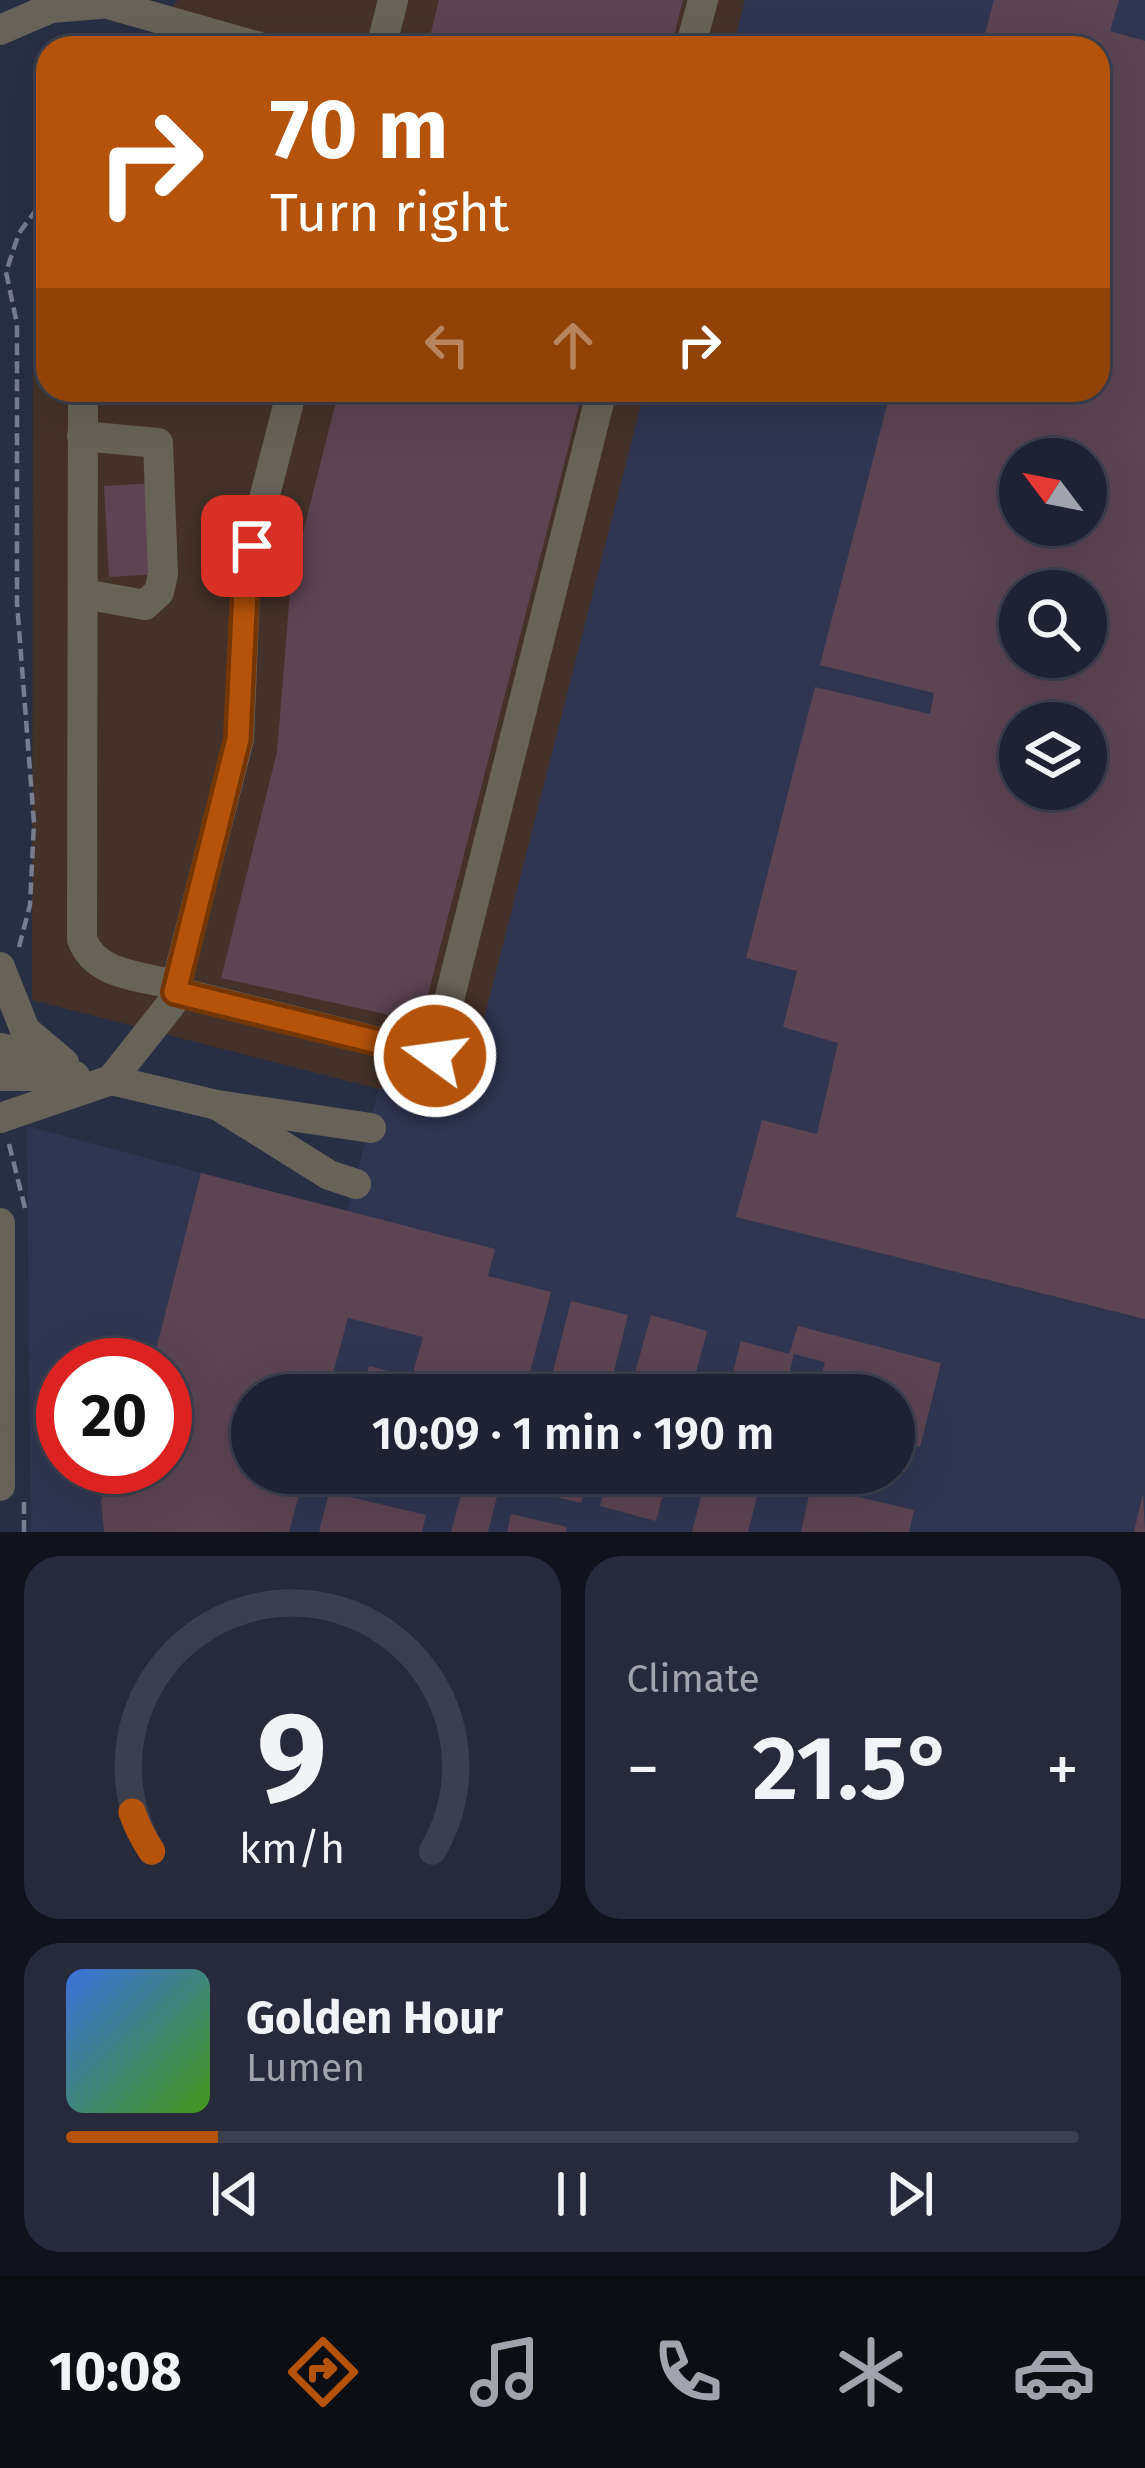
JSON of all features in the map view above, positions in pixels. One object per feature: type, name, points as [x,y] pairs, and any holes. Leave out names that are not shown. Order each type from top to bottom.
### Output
[{"type":"street","points":[[384,36],[393,0]]},
{"type":"street","points":[[694,36],[703,0]]},
{"type":"street","points":[[0,30],[50,8],[97,2],[216,36]]},
{"type":"street","points":[[133,15],[152,36]]},
{"type":"street","points":[[83,402],[82,939],[88,957],[101,966],[176,988],[435,1056],[599,402]]},
{"type":"street","points":[[0,1118],[111,1079],[176,988],[238,739],[246,569],[289,402]]},
{"type":"street","points":[[82,445],[158,457],[163,574],[158,592],[146,605],[84,594]]},
{"type":"street","points":[[84,745],[101,724],[106,648]]},
{"type":"street","points":[[0,967],[25,1030],[64,1063]]},
{"type":"street","points":[[0,1048],[218,1105],[371,1128]]},
{"type":"street","points":[[0,1076],[111,1079]]},
{"type":"street","points":[[218,1105],[328,1175],[356,1184]]},
{"type":"street","points":[[0,1223],[0,1486]]},
{"type":"path","points":[[9,998],[23,980],[19,945],[30,905],[34,823],[17,603],[17,324],[6,272],[19,233],[36,210]]},
{"type":"shaded area","points":[[178,0],[745,0],[736,36],[148,36]]},
{"type":"shaded area","points":[[745,0],[1145,0],[1145,1532],[31,1532],[27,1126],[347,1212],[379,1088],[461,1109],[642,402],[1110,402],[1110,36],[736,36]]},
{"type":"shaded area","points":[[36,253],[36,402],[642,402],[461,1110],[32,1000]]},
{"type":"building","points":[[439,0],[683,0],[674,36],[430,36]]},
{"type":"building","points":[[994,0],[1119,0],[1110,31],[1145,41],[1145,1319],[736,1217],[762,1120],[817,1134],[838,1043],[783,1027],[797,971],[746,958],[815,687],[930,714],[934,693],[820,665],[888,402],[1110,402],[1110,36],[984,36]]},
{"type":"building","points":[[336,402],[580,402],[421,1022],[221,978],[277,752],[291,580]]},
{"type":"building","points":[[154,483],[159,574],[109,577],[104,486]]},
{"type":"building","points":[[201,1173],[495,1249],[488,1276],[551,1292],[530,1374],[413,1374],[423,1337],[348,1318],[333,1374],[231,1374],[231,1494],[299,1494],[289,1532],[104,1532],[103,1494],[192,1494],[192,1338],[159,1338]]},
{"type":"building","points":[[571,1301],[628,1315],[613,1374],[552,1374]]},
{"type":"building","points":[[651,1315],[707,1331],[696,1374],[635,1374]]},
{"type":"building","points":[[798,1326],[941,1363],[920,1447],[915,1446],[915,1374],[822,1374],[825,1362],[794,1354],[789,1374],[732,1374],[741,1341],[789,1354]]},
{"type":"building","points":[[369,1366],[400,1374],[367,1374]]},
{"type":"building","points":[[1143,1493],[1145,1532],[1134,1532]]},
{"type":"building","points":[[328,1494],[426,1515],[422,1532],[319,1532]]},
{"type":"building","points":[[461,1494],[498,1494],[488,1532],[451,1532]]},
{"type":"building","points":[[544,1494],[583,1494],[581,1503]]},
{"type":"building","points":[[603,1494],[663,1494],[656,1521],[600,1506]]},
{"type":"building","points":[[702,1494],[758,1494],[748,1532],[692,1532]]},
{"type":"building","points":[[809,1494],[845,1494],[914,1510],[909,1532],[801,1532]]},
{"type":"building","points":[[511,1514],[567,1527],[566,1532],[507,1532]]},
{"type":"route","points":[[252,546],[246,569],[238,739],[175,992],[435,1056]]}]
